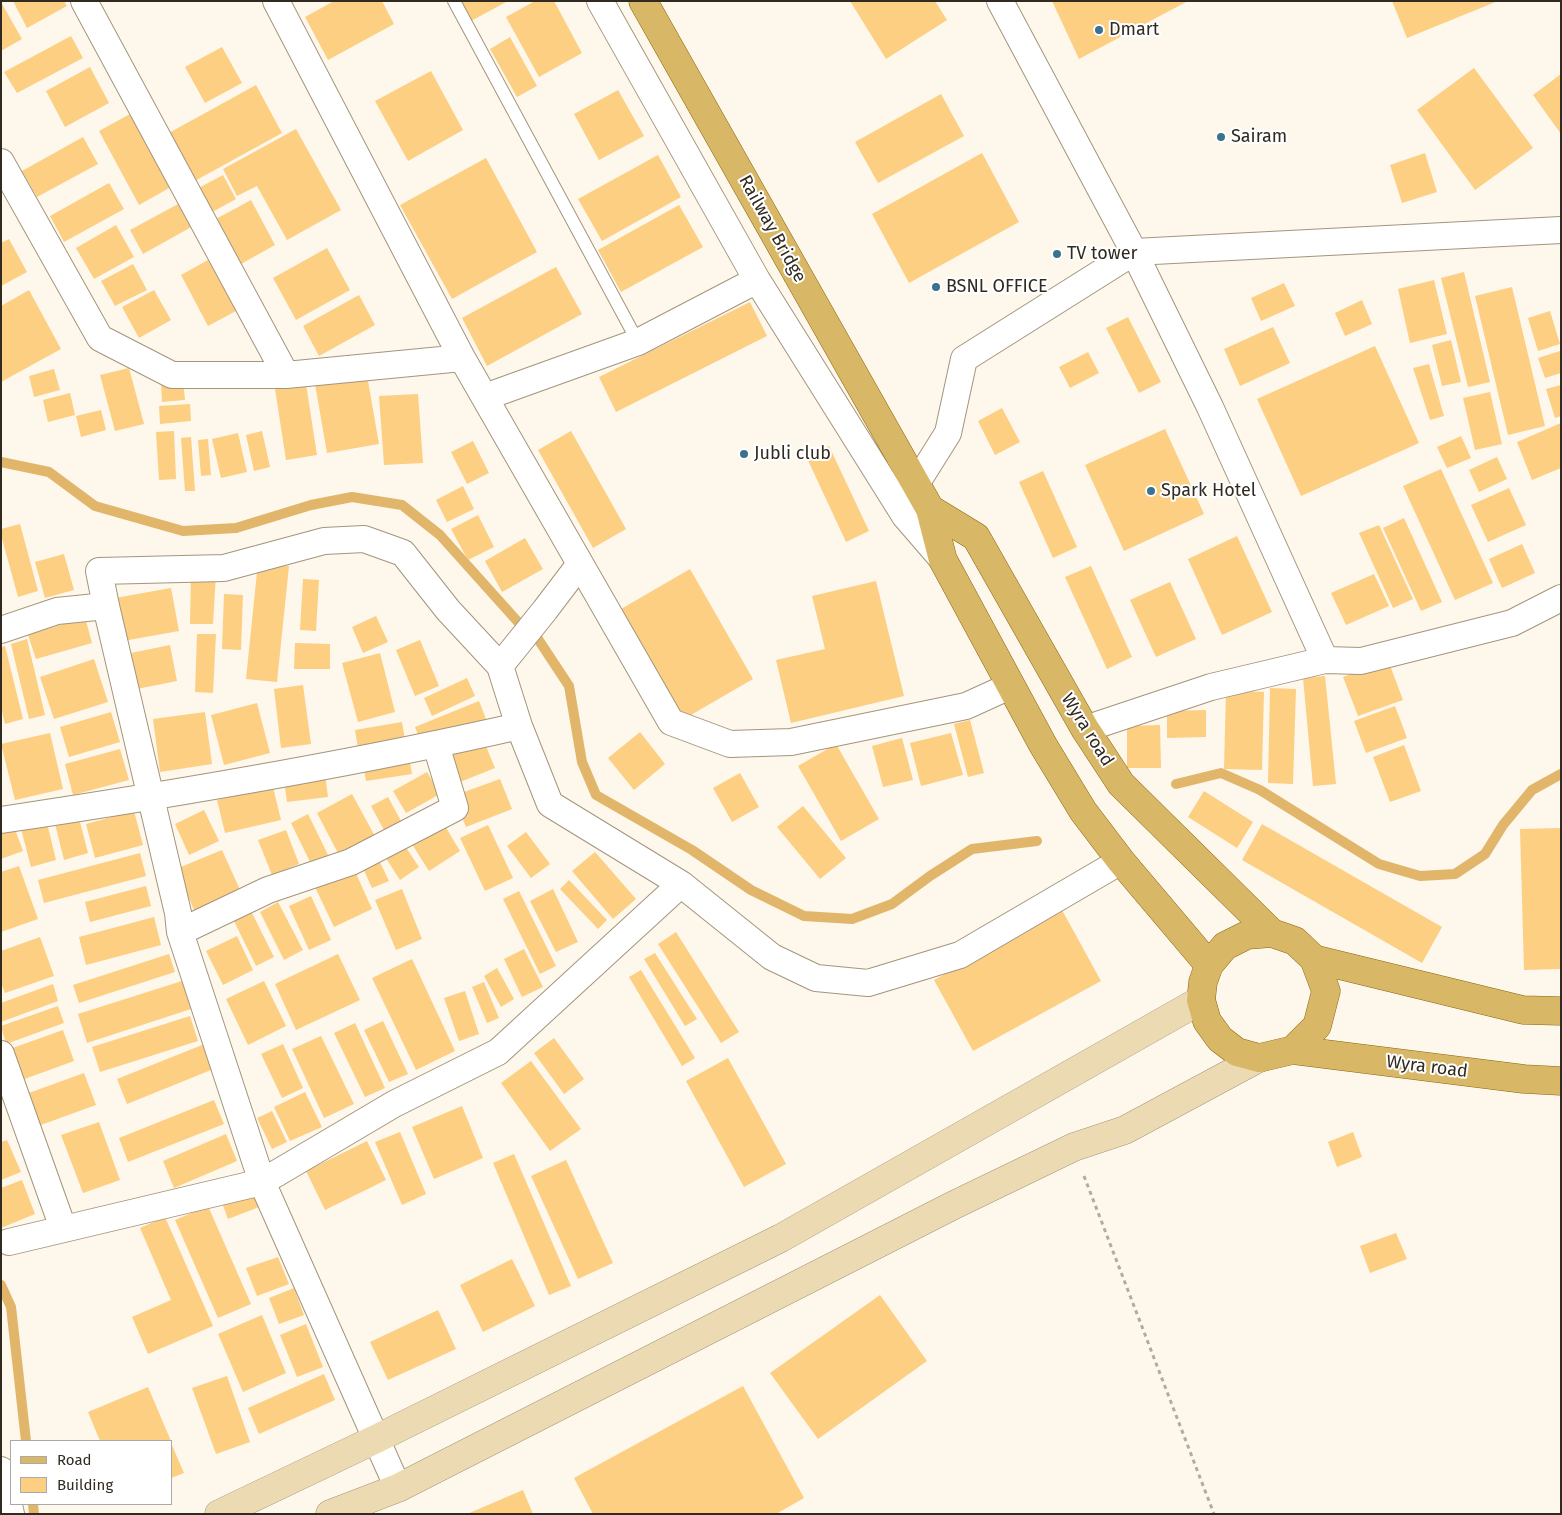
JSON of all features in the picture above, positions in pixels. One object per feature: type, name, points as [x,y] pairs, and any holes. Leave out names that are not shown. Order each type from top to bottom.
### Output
[{"type":"main road","name":"Railway Bridge","points":[[643,1],[916,484]]},
{"type":"main road","points":[[916,484],[930,510],[943,560],[1042,745],[1083,811],[1121,862],[1209,965]]},
{"type":"main road","name":"Wyra road","points":[[930,510],[976,537],[1085,729],[1121,784],[1272,933],[1295,942],[1314,959],[1524,1010],[1561,1011]]},
{"type":"main road","name":"Wyra road","points":[[1272,933],[1247,935],[1225,946],[1209,965],[1203,982],[1201,1000],[1207,1021],[1220,1039],[1237,1052],[1258,1058],[1293,1050],[1524,1079],[1561,1081]]},
{"type":"main road","name":"Wyra road","points":[[1293,1050],[1318,1026],[1326,992],[1314,959]]},
{"type":"street","points":[[84,1],[286,375]]},
{"type":"street","points":[[276,1],[462,358],[671,722],[730,744],[791,742],[966,706],[1010,686]]},
{"type":"street","points":[[600,1],[758,280],[905,516],[943,560]]},
{"type":"street","points":[[1000,1],[1134,252],[1210,407],[1325,660]]},
{"type":"street","points":[[1,162],[100,338],[172,375],[286,375],[462,358]]},
{"type":"street","points":[[916,484],[948,433],[964,359],[1134,252],[1561,230]]},
{"type":"street","points":[[484,397],[638,342],[758,280]]},
{"type":"street","points":[[398,1488],[262,1182],[180,932],[178,913],[106,606],[100,571],[224,568],[324,541],[364,539],[404,553],[448,610],[506,658],[519,726],[550,804],[681,884],[772,957],[816,978],[868,983],[960,955],[1121,862]]},
{"type":"street","points":[[506,658],[546,610],[580,564]]},
{"type":"street","points":[[1085,729],[1210,687],[1325,660],[1361,661],[1512,623],[1561,598]]},
{"type":"street","points":[[1,630],[57,611],[106,606]]},
{"type":"street","points":[[1,820],[152,798],[436,745],[519,726]]},
{"type":"street","points":[[180,932],[268,890],[351,862],[455,808],[436,745]]},
{"type":"street","points":[[8,1242],[262,1182],[394,1104],[498,1052],[681,884]]},
{"type":"street","points":[[219,1514],[376,1439],[781,1238],[1201,1000]]},
{"type":"street","points":[[1,1054],[63,1228]]},
{"type":"street","points":[[330,1514],[398,1488],[936,1214],[1074,1147],[1125,1130],[1258,1058]]},
{"type":"street","points":[[1,1470],[11,1514]]},
{"type":"lane","points":[[454,1],[638,342]]},
{"type":"path","points":[[1074,1147],[1214,1514]]},
{"type":"building","points":[[13,1],[64,1],[67,6],[27,28]]},
{"type":"building","points":[[334,1],[382,1],[394,24],[328,60],[305,17]]},
{"type":"building","points":[[460,1],[508,1],[471,21]]},
{"type":"building","points":[[535,1],[554,1],[582,53],[539,77],[506,17]]},
{"type":"building","points":[[850,1],[935,1],[947,20],[886,59]]},
{"type":"building","name":"Dmart","points":[[1052,1],[1188,1],[1079,59]]},
{"type":"building","points":[[1392,1],[1498,1],[1407,38]]},
{"type":"building","points":[[1,2],[22,39],[1,51]]},
{"type":"building","points":[[71,36],[83,58],[17,93],[4,72]]},
{"type":"building","points":[[510,37],[537,86],[517,97],[490,49]]},
{"type":"building","points":[[222,47],[242,83],[205,103],[185,67]]},
{"type":"building","points":[[90,67],[109,103],[65,127],[46,91]]},
{"type":"building","points":[[1474,68],[1533,148],[1475,190],[1417,110]]},
{"type":"building","points":[[431,71],[463,130],[408,161],[375,101]]},
{"type":"building","points":[[1561,74],[1561,134],[1533,95]]},
{"type":"building","points":[[256,85],[282,133],[193,182],[167,134]]},
{"type":"building","points":[[618,90],[644,136],[599,160],[574,114]]},
{"type":"building","points":[[941,94],[964,136],[878,183],[855,142]]},
{"type":"building","points":[[130,114],[171,187],[139,205],[99,131]]},
{"type":"building","points":[[296,129],[341,210],[287,240],[257,186],[237,196],[223,169]]},
{"type":"building","points":[[83,137],[98,164],[37,197],[22,171]]},
{"type":"building","points":[[982,153],[1019,222],[909,283],[872,214]]},
{"type":"building","points":[[1425,153],[1437,192],[1402,203],[1390,165]]},
{"type":"building","points":[[658,155],[681,197],[602,241],[578,199]]},
{"type":"building","points":[[486,158],[537,252],[452,299],[400,205]]},
{"type":"building","points":[[223,175],[236,199],[205,216],[191,192]]},
{"type":"building","points":[[109,183],[124,209],[64,242],[50,216]]},
{"type":"building","points":[[251,200],[275,245],[241,264],[216,219]]},
{"type":"building","points":[[180,203],[193,226],[143,254],[130,230]]},
{"type":"building","points":[[679,205],[703,247],[621,292],[598,250]]},
{"type":"building","points":[[116,225],[134,257],[94,279],[76,248]]},
{"type":"building","points":[[9,239],[27,272],[1,286],[1,243]]},
{"type":"building","points":[[327,248],[350,290],[296,320],[273,278]]},
{"type":"building","points":[[208,260],[236,311],[208,326],[181,275]]},
{"type":"building","points":[[133,264],[147,290],[115,306],[101,281]]},
{"type":"building","points":[[556,267],[582,314],[487,366],[462,318]]},
{"type":"building","points":[[1464,272],[1490,382],[1468,387],[1441,278]]},
{"type":"building","points":[[1434,280],[1447,334],[1410,343],[1398,289]]},
{"type":"building","points":[[1284,283],[1295,306],[1261,321],[1251,298]]},
{"type":"building","points":[[1512,287],[1545,426],[1508,435],[1475,296]]},
{"type":"building","points":[[29,290],[61,349],[1,382],[1,306]]},
{"type":"building","points":[[154,290],[171,320],[139,338],[122,307]]},
{"type":"building","points":[[359,295],[375,325],[319,356],[303,326]]},
{"type":"building","points":[[1362,300],[1372,324],[1345,336],[1335,313]]},
{"type":"building","points":[[750,302],[767,336],[616,412],[599,377]]},
{"type":"building","points":[[1550,311],[1560,344],[1538,351],[1528,318]]},
{"type":"building","points":[[1128,317],[1161,382],[1139,393],[1106,328]]},
{"type":"building","points":[[1273,327],[1290,363],[1240,386],[1224,349]]},
{"type":"building","points":[[1451,340],[1461,382],[1442,386],[1432,345]]},
{"type":"building","points":[[1375,346],[1419,443],[1301,496],[1257,399]]},
{"type":"building","points":[[1560,351],[1561,373],[1545,378],[1538,358]]},
{"type":"building","points":[[1088,352],[1099,373],[1070,388],[1059,367]]},
{"type":"building","points":[[1429,364],[1444,416],[1430,420],[1413,368]]},
{"type":"building","points":[[129,368],[144,424],[115,431],[100,375]]},
{"type":"building","points":[[54,369],[60,390],[34,397],[29,376]]},
{"type":"building","points":[[367,375],[379,444],[327,453],[315,384]]},
{"type":"building","points":[[183,380],[185,400],[162,402],[161,382]]},
{"type":"building","points":[[306,384],[317,455],[286,460],[275,389]]},
{"type":"building","points":[[1561,385],[1561,416],[1555,418],[1546,389]]},
{"type":"building","points":[[1490,392],[1502,444],[1475,450],[1463,398]]},
{"type":"building","points":[[70,393],[75,415],[48,422],[43,400]]},
{"type":"building","points":[[418,394],[423,463],[384,465],[379,396]]},
{"type":"building","points":[[190,404],[191,421],[160,424],[159,406]]},
{"type":"building","points":[[1002,408],[1020,442],[995,455],[978,421]]},
{"type":"building","points":[[101,410],[106,430],[81,437],[76,416]]},
{"type":"building","points":[[1561,423],[1561,468],[1532,480],[1517,442]]},
{"type":"building","points":[[1165,429],[1204,514],[1124,551],[1085,465]]},
{"type":"building","points":[[174,431],[176,479],[159,480],[156,432]]},
{"type":"building","points":[[262,431],[270,467],[254,471],[246,435]]},
{"type":"building","points":[[571,431],[626,529],[593,548],[538,450]]},
{"type":"building","points":[[238,433],[247,472],[221,478],[212,439]]},
{"type":"building","points":[[1461,436],[1471,458],[1447,468],[1437,447]]},
{"type":"building","points":[[191,437],[195,491],[185,491],[181,438]]},
{"type":"building","points":[[208,439],[211,475],[201,476],[198,440]]},
{"type":"building","points":[[473,441],[489,473],[467,484],[451,452]]},
{"type":"building","points":[[829,446],[869,531],[846,542],[806,456]]},
{"type":"building","points":[[1497,457],[1507,479],[1479,492],[1469,470]]},
{"type":"building","points":[[1441,469],[1493,583],[1455,600],[1403,486]]},
{"type":"building","points":[[1043,471],[1077,547],[1053,558],[1019,482]]},
{"type":"building","points":[[463,486],[474,509],[447,522],[436,500]]},
{"type":"building","points":[[1509,488],[1526,525],[1488,542],[1471,505]]},
{"type":"building","points":[[478,515],[494,547],[468,560],[451,529]]},
{"type":"building","points":[[1404,518],[1442,602],[1421,611],[1383,528]]},
{"type":"building","points":[[20,524],[38,591],[18,597],[1,529]]},
{"type":"building","points":[[1379,525],[1413,599],[1393,608],[1359,533]]},
{"type":"building","points":[[1237,536],[1272,612],[1222,635],[1188,559]]},
{"type":"building","points":[[525,538],[543,569],[502,592],[485,561]]},
{"type":"building","points":[[1522,544],[1535,573],[1502,588],[1489,559]]},
{"type":"building","points":[[64,554],[74,590],[45,598],[35,562]]},
{"type":"building","points":[[258,562],[289,566],[277,682],[246,679]]},
{"type":"building","points":[[1091,566],[1132,657],[1107,669],[1065,577]]},
{"type":"building","points":[[690,569],[753,679],[684,719],[621,609]]},
{"type":"building","points":[[191,573],[216,574],[213,624],[190,624]]},
{"type":"building","points":[[1374,574],[1389,606],[1346,625],[1331,593]]},
{"type":"building","points":[[303,579],[319,580],[316,631],[300,630]]},
{"type":"building","points":[[876,581],[904,696],[791,723],[776,660],[825,649],[812,596]]},
{"type":"building","points":[[1170,582],[1196,639],[1156,657],[1130,600]]},
{"type":"building","points":[[171,588],[179,631],[123,641],[115,598]]},
{"type":"building","points":[[224,594],[243,595],[241,650],[222,649]]},
{"type":"building","points":[[376,616],[388,642],[363,653],[352,627]]},
{"type":"building","points":[[85,617],[92,643],[36,659],[28,635]]},
{"type":"building","points":[[197,634],[216,634],[213,693],[195,692]]},
{"type":"building","points":[[27,639],[45,715],[29,719],[11,644]]},
{"type":"building","points":[[420,640],[439,686],[415,696],[396,650]]},
{"type":"building","points":[[295,643],[330,644],[330,669],[294,669]]},
{"type":"building","points":[[170,645],[177,681],[137,689],[131,653]]},
{"type":"building","points":[[5,646],[23,719],[5,724],[1,707],[1,647]]},
{"type":"building","points":[[380,653],[395,712],[358,722],[342,663]]},
{"type":"building","points":[[94,659],[108,702],[54,719],[40,677]]},
{"type":"building","points":[[1388,660],[1403,700],[1358,716],[1343,677]]},
{"type":"building","points":[[1325,676],[1336,784],[1313,786],[1303,678]]},
{"type":"building","points":[[467,678],[475,696],[432,716],[424,698]]},
{"type":"building","points":[[303,685],[311,744],[281,748],[274,689]]},
{"type":"building","points":[[1270,688],[1296,689],[1293,784],[1268,783]]},
{"type":"building","points":[[1226,690],[1264,692],[1262,770],[1224,769]]},
{"type":"building","points":[[479,701],[486,719],[422,745],[415,727]]},
{"type":"building","points":[[257,703],[270,753],[224,765],[211,715]]},
{"type":"building","points":[[1395,706],[1407,738],[1366,753],[1354,721]]},
{"type":"building","points":[[1206,710],[1206,737],[1167,738],[1167,711]]},
{"type":"building","points":[[111,712],[120,742],[69,757],[60,727]]},
{"type":"building","points":[[205,712],[212,764],[160,772],[153,719]]},
{"type":"building","points":[[970,720],[984,773],[968,777],[954,724]]},
{"type":"building","points":[[402,722],[405,740],[358,748],[355,730]]},
{"type":"building","points":[[1160,725],[1161,768],[1127,768],[1127,726]]},
{"type":"building","points":[[640,732],[665,764],[634,790],[608,758]]},
{"type":"building","points":[[50,733],[63,789],[15,800],[1,744]]},
{"type":"building","points":[[951,733],[963,775],[921,786],[910,743]]},
{"type":"building","points":[[902,738],[913,780],[883,787],[872,746]]},
{"type":"building","points":[[483,739],[495,768],[455,784],[443,755]]},
{"type":"building","points":[[836,744],[879,819],[841,841],[798,766]]},
{"type":"building","points":[[1404,745],[1421,791],[1390,802],[1373,757]]},
{"type":"building","points":[[120,749],[129,780],[73,795],[65,764]]},
{"type":"building","points":[[409,757],[412,774],[366,781],[363,763]]},
{"type":"building","points":[[427,772],[440,794],[406,813],[393,791]]},
{"type":"building","points":[[740,773],[759,807],[732,822],[713,788]]},
{"type":"building","points":[[325,774],[328,797],[287,802],[284,780]]},
{"type":"building","points":[[500,779],[512,809],[466,827],[453,796]]},
{"type":"building","points":[[273,787],[281,820],[225,833],[217,800]]},
{"type":"building","points":[[1204,791],[1253,822],[1237,848],[1188,817]]},
{"type":"building","points":[[352,794],[377,840],[341,859],[317,813]]},
{"type":"building","points":[[388,797],[401,821],[384,830],[371,806]]},
{"type":"building","points":[[803,806],[846,858],[820,879],[777,827]]},
{"type":"building","points":[[204,810],[219,841],[189,855],[175,824]]},
{"type":"building","points":[[134,811],[143,845],[95,858],[86,824]]},
{"type":"building","points":[[308,814],[330,859],[313,868],[291,823]]},
{"type":"building","points":[[79,818],[88,853],[64,860],[55,824]]},
{"type":"building","points":[[442,821],[460,851],[429,871],[410,841]]},
{"type":"building","points":[[47,823],[56,860],[31,867],[21,829]]},
{"type":"building","points":[[13,824],[23,851],[1,859],[1,828]]},
{"type":"building","points":[[1262,824],[1442,927],[1422,963],[1242,860]]},
{"type":"building","points":[[488,825],[513,878],[485,891],[460,838]]},
{"type":"building","points":[[1561,828],[1561,969],[1524,970],[1520,829]]},
{"type":"building","points":[[286,830],[299,864],[272,875],[258,840]]},
{"type":"building","points":[[526,832],[550,864],[531,878],[507,846]]},
{"type":"building","points":[[403,843],[419,867],[400,880],[384,855]]},
{"type":"building","points":[[222,850],[241,892],[195,912],[176,869]]},
{"type":"building","points":[[595,852],[636,899],[613,919],[572,871]]},
{"type":"building","points":[[140,853],[146,876],[44,903],[38,880]]},
{"type":"building","points":[[378,858],[389,881],[372,888],[362,866]]},
{"type":"building","points":[[19,866],[38,919],[1,932],[1,872]]},
{"type":"building","points":[[354,869],[372,909],[334,927],[315,887]]},
{"type":"building","points":[[569,880],[607,920],[598,929],[560,889]]},
{"type":"building","points":[[146,886],[151,906],[90,922],[85,902]]},
{"type":"building","points":[[402,889],[422,939],[396,950],[375,900]]},
{"type":"building","points":[[553,889],[578,942],[556,952],[530,901]]},
{"type":"building","points":[[519,891],[556,966],[540,974],[503,899]]},
{"type":"building","points":[[311,896],[331,940],[309,950],[289,906]]},
{"type":"building","points":[[278,902],[303,950],[284,960],[260,912]]},
{"type":"building","points":[[1062,910],[1101,981],[973,1051],[934,980]]},
{"type":"building","points":[[251,911],[274,957],[256,966],[233,919]]},
{"type":"building","points":[[154,917],[161,945],[86,965],[79,937]]},
{"type":"building","points":[[676,932],[739,1032],[721,1043],[658,944]]},
{"type":"building","points":[[237,936],[253,970],[223,985],[206,951]]},
{"type":"building","points":[[40,937],[54,976],[5,993],[1,983],[1,951]]},
{"type":"building","points":[[524,949],[543,987],[522,997],[504,959]]},
{"type":"building","points":[[655,953],[697,1019],[685,1026],[644,959]]},
{"type":"building","points":[[169,954],[175,972],[79,1003],[73,985]]},
{"type":"building","points":[[338,954],[360,1000],[296,1030],[275,984]]},
{"type":"building","points":[[412,959],[455,1051],[416,1070],[372,978]]},
{"type":"building","points":[[497,968],[514,999],[501,1007],[484,976]]},
{"type":"building","points":[[641,970],[695,1058],[682,1066],[629,977]]},
{"type":"building","points":[[182,981],[191,1009],[87,1043],[78,1014]]},
{"type":"building","points":[[264,981],[286,1026],[248,1045],[226,999]]},
{"type":"building","points":[[484,982],[499,1018],[487,1023],[472,987]]},
{"type":"building","points":[[53,984],[58,1001],[1,1022],[1,1003]]},
{"type":"building","points":[[465,991],[479,1034],[459,1041],[444,998]]},
{"type":"building","points":[[58,1006],[64,1023],[6,1044],[1,1026]]},
{"type":"building","points":[[190,1016],[198,1041],[100,1072],[92,1047]]},
{"type":"building","points":[[383,1021],[408,1074],[389,1082],[364,1030]]},
{"type":"building","points":[[355,1023],[385,1088],[365,1097],[334,1033]]},
{"type":"building","points":[[63,1030],[74,1061],[19,1081],[7,1050]]},
{"type":"building","points":[[321,1036],[354,1104],[324,1118],[292,1049]]},
{"type":"building","points":[[554,1038],[584,1079],[564,1094],[534,1053]]},
{"type":"building","points":[[207,1043],[216,1068],[127,1104],[117,1079]]},
{"type":"building","points":[[283,1044],[303,1088],[282,1098],[261,1054]]},
{"type":"building","points":[[728,1058],[786,1164],[744,1187],[686,1081]]},
{"type":"building","points":[[531,1061],[581,1129],[550,1151],[501,1083]]},
{"type":"building","points":[[84,1073],[96,1105],[38,1126],[26,1094]]},
{"type":"building","points":[[305,1092],[322,1127],[290,1141],[274,1107]]},
{"type":"building","points":[[214,1100],[224,1124],[128,1162],[119,1138]]},
{"type":"building","points":[[462,1106],[483,1158],[434,1179],[412,1127]]},
{"type":"building","points":[[272,1111],[287,1142],[272,1149],[257,1118]]},
{"type":"building","points":[[99,1122],[120,1180],[83,1193],[61,1135]]},
{"type":"building","points":[[400,1132],[426,1194],[402,1205],[375,1142]]},
{"type":"building","points":[[1353,1132],[1362,1157],[1337,1167],[1328,1142]]},
{"type":"building","points":[[226,1134],[237,1161],[174,1188],[163,1161]]},
{"type":"building","points":[[7,1140],[21,1172],[1,1180],[1,1142]]},
{"type":"building","points":[[367,1141],[386,1180],[325,1210],[306,1171]]},
{"type":"building","points":[[514,1154],[571,1286],[549,1295],[493,1163]]},
{"type":"building","points":[[566,1160],[613,1263],[578,1279],[531,1176]]},
{"type":"building","points":[[22,1180],[35,1214],[1,1228],[1,1188]]},
{"type":"building","points":[[253,1188],[259,1207],[228,1219],[221,1200]]},
{"type":"building","points":[[208,1206],[251,1304],[218,1318],[175,1220]]},
{"type":"building","points":[[165,1217],[213,1326],[148,1354],[132,1317],[171,1300],[140,1228]]},
{"type":"building","points":[[1396,1233],[1407,1259],[1370,1273],[1360,1246]]},
{"type":"building","points":[[278,1257],[289,1284],[257,1296],[246,1268]]},
{"type":"building","points":[[512,1259],[535,1306],[483,1332],[460,1285]]},
{"type":"building","points":[[294,1288],[304,1315],[279,1324],[269,1298]]},
{"type":"building","points":[[880,1295],[927,1361],[818,1439],[770,1373]]},
{"type":"building","points":[[438,1310],[456,1349],[388,1380],[370,1342]]},
{"type":"building","points":[[262,1315],[286,1373],[243,1392],[218,1334]]},
{"type":"building","points":[[306,1324],[323,1367],[297,1377],[280,1335]]},
{"type":"building","points":[[324,1374],[335,1400],[259,1434],[248,1408]]},
{"type":"building","points":[[227,1376],[250,1442],[216,1454],[192,1388]]},
{"type":"building","points":[[743,1386],[804,1498],[776,1514],[593,1514],[574,1478]]},
{"type":"building","points":[[148,1387],[171,1440],[100,1440],[88,1412]]},
{"type":"building","points":[[172,1445],[184,1473],[172,1478]]},
{"type":"building","points":[[523,1490],[533,1514],[467,1514]]},
{"type":"waterway","points":[[1,462],[49,472],[95,506],[183,531],[236,528],[311,505],[352,497],[402,505],[440,535],[518,622],[538,639],[569,686],[582,762],[596,795],[692,850],[751,890],[804,916],[852,919],[892,904],[930,876],[972,849],[1037,841]]},
{"type":"waterway","points":[[1176,784],[1221,773],[1260,790],[1379,864],[1420,876],[1455,874],[1485,854],[1503,825],[1532,790],[1561,774]]},
{"type":"waterway","points":[[1,1285],[11,1307],[26,1440]]},
{"type":"waterway","points":[[33,1505],[34,1514]]},
{"type":"place","name":"Dmart","points":[[1099,30]]},
{"type":"place","name":"Sairam","points":[[1221,137]]},
{"type":"place","name":"TV tower","points":[[1057,254]]},
{"type":"place","name":"BSNL OFFICE","points":[[936,287]]},
{"type":"place","name":"Jubli club","points":[[744,454]]},
{"type":"place","name":"Spark Hotel","points":[[1151,491]]}]
